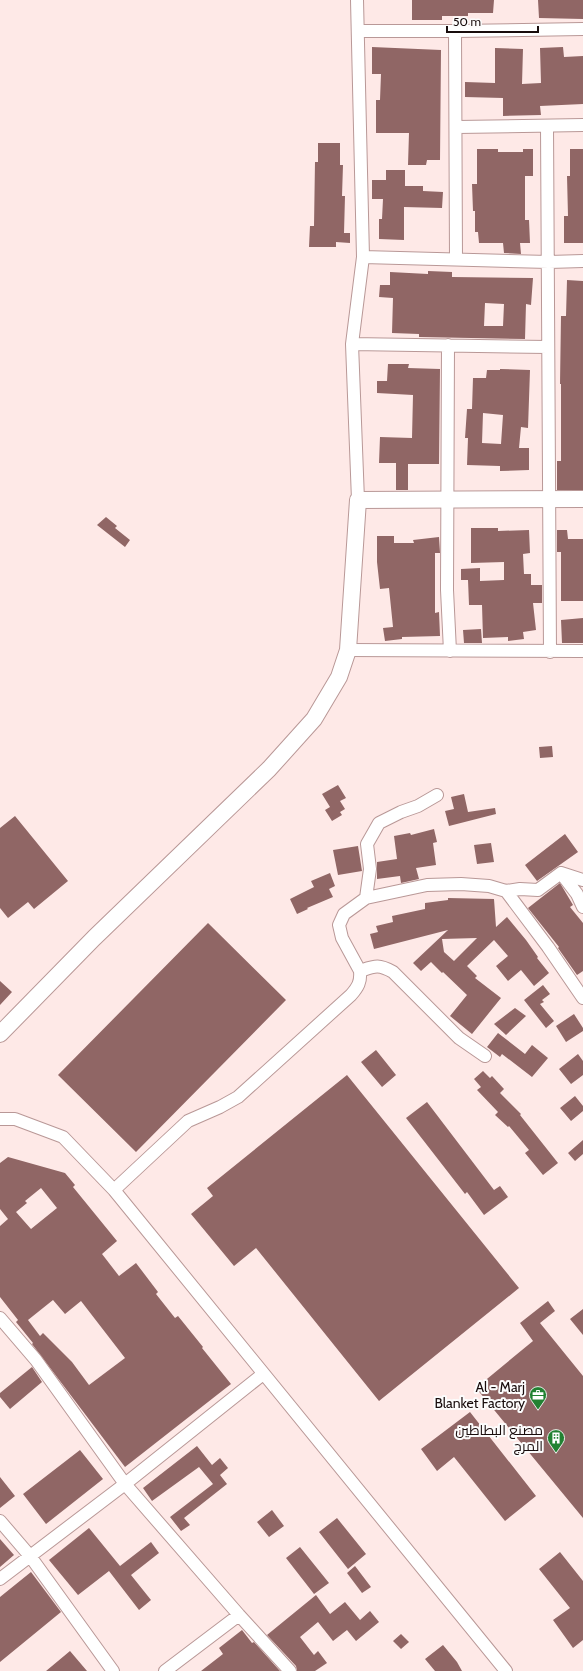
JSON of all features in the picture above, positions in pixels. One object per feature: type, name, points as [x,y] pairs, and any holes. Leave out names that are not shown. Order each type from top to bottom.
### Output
[{"type":"street","points":[[0,1034],[181,853],[258,780],[314,719],[326,702],[339,677],[348,650],[358,500],[352,344],[363,257],[357,0]]},
{"type":"street","points":[[358,31],[583,29]]},
{"type":"street","points":[[455,31],[456,258]]},
{"type":"street","points":[[456,127],[583,125]]},
{"type":"street","points":[[547,126],[550,652]]},
{"type":"street","points":[[363,257],[456,258],[548,262],[583,261]]},
{"type":"street","points":[[352,344],[548,347]]},
{"type":"street","points":[[448,345],[447,590],[450,651]]},
{"type":"street","points":[[358,500],[583,499]]},
{"type":"street","points":[[348,650],[583,651]]},
{"type":"street","points":[[366,898],[370,869],[367,844],[379,824],[401,812],[418,806],[437,795]]},
{"type":"street","points":[[561,873],[583,880]]},
{"type":"street","points":[[114,1190],[188,1121],[220,1107],[238,1097],[352,995],[359,987],[360,971],[342,938],[339,925],[344,914],[366,898],[434,885],[461,884],[489,886],[506,891],[520,889],[538,890],[561,873]]},
{"type":"street","points":[[561,873],[577,894],[583,907]]},
{"type":"street","points":[[506,891],[548,947],[583,998]]},
{"type":"street","points":[[360,971],[375,965],[384,966],[393,972],[459,1038],[485,1056]]},
{"type":"street","points":[[0,1119],[15,1119],[63,1137],[114,1190],[506,1671]]},
{"type":"street","points":[[0,1318],[36,1360],[125,1484],[238,1615],[290,1671]]},
{"type":"street","points":[[0,1579],[125,1484],[263,1374]]},
{"type":"street","points":[[0,1521],[30,1556],[113,1671]]},
{"type":"street","points":[[165,1671],[238,1615]]},
{"type":"building","points":[[412,0],[494,0],[493,13],[468,13],[468,16],[442,16],[442,20],[412,20]]},
{"type":"building","points":[[538,0],[583,0],[583,19],[539,18]]},
{"type":"building","points":[[372,47],[441,50],[440,160],[427,160],[426,165],[408,165],[409,133],[376,133],[376,100],[380,100],[381,74],[372,74]]},
{"type":"building","points":[[563,47],[564,57],[583,56],[583,104],[540,106],[541,115],[503,116],[503,98],[465,97],[465,82],[495,83],[495,48],[523,49],[522,84],[541,83],[540,48]]},
{"type":"building","points":[[318,143],[340,143],[340,165],[343,165],[342,196],[345,196],[344,233],[350,233],[350,243],[336,242],[336,247],[309,247],[310,226],[314,226],[315,162],[318,162]]},
{"type":"building","points":[[477,149],[498,149],[498,152],[523,152],[523,149],[533,149],[533,176],[525,176],[525,220],[529,220],[530,243],[520,243],[521,254],[504,253],[503,243],[479,243],[478,232],[475,232],[475,211],[473,211],[472,184],[477,184]]},
{"type":"building","points":[[570,149],[583,149],[583,243],[564,243],[564,216],[568,216],[567,176],[570,176]]},
{"type":"building","points":[[386,170],[405,170],[405,186],[423,186],[423,191],[443,192],[442,208],[404,207],[404,240],[379,239],[379,219],[382,219],[383,199],[372,199],[372,180],[386,180]]},
{"type":"building","points":[[428,271],[452,272],[452,277],[533,278],[531,305],[526,304],[525,339],[419,337],[419,334],[392,333],[393,298],[379,297],[380,285],[390,285],[390,272],[428,274]],"holes":[[[485,303],[504,304],[503,326],[484,326]]]},
{"type":"building","points":[[567,280],[583,281],[583,490],[557,490],[557,461],[561,461],[561,316],[566,316]]},
{"type":"building","points":[[388,364],[409,364],[408,368],[440,369],[439,464],[408,464],[408,490],[396,490],[396,463],[379,463],[380,437],[412,438],[413,395],[377,393],[377,381],[387,381]]},
{"type":"building","points":[[487,370],[530,370],[528,428],[521,427],[519,448],[529,448],[529,470],[500,471],[500,466],[467,465],[468,438],[465,438],[467,409],[472,409],[473,378],[486,378]],"holes":[[[483,413],[503,415],[501,444],[482,443]]]},
{"type":"building","points":[[106,517],[117,526],[115,528],[130,540],[125,547],[97,525]]},
{"type":"building","points":[[471,528],[498,528],[498,531],[529,530],[530,553],[523,554],[524,574],[531,574],[531,585],[542,585],[542,603],[533,603],[536,630],[523,632],[524,639],[508,641],[508,637],[483,638],[482,605],[469,605],[468,580],[461,580],[461,569],[480,568],[480,581],[504,580],[504,562],[471,563]]},
{"type":"building","points":[[557,530],[567,530],[568,539],[583,539],[583,601],[561,601],[561,552],[557,552]]},
{"type":"building","points":[[377,536],[394,536],[394,543],[414,543],[413,540],[439,537],[440,553],[435,553],[435,613],[439,612],[440,636],[402,637],[402,639],[385,641],[383,628],[393,627],[389,588],[380,589],[377,562]]},
{"type":"building","points":[[583,618],[583,643],[562,643],[561,620]]},
{"type":"building","points":[[481,629],[482,643],[464,643],[463,630]]},
{"type":"building","points":[[552,746],[553,757],[540,758],[539,747]]},
{"type":"building","points":[[338,785],[346,798],[340,801],[345,809],[340,812],[342,815],[332,821],[325,810],[330,807],[322,794]]},
{"type":"building","points":[[464,794],[468,812],[495,808],[496,814],[449,826],[445,811],[454,809],[451,797]]},
{"type":"building","points":[[15,816],[68,881],[34,909],[28,902],[8,918],[0,908],[0,828]]},
{"type":"building","points":[[434,829],[437,842],[433,843],[436,865],[416,868],[419,879],[401,883],[400,876],[377,879],[377,862],[397,859],[394,836],[410,833],[411,835]]},
{"type":"building","points":[[565,834],[578,852],[537,881],[525,865]]},
{"type":"building","points":[[491,843],[494,862],[477,864],[474,845]]},
{"type":"building","points":[[358,846],[362,871],[338,875],[333,850]]},
{"type":"building","points":[[330,873],[335,886],[329,889],[333,897],[297,914],[290,899],[314,887],[311,881]]},
{"type":"building","points":[[560,883],[573,905],[570,907],[583,923],[583,971],[577,975],[558,948],[559,947],[528,908]]},
{"type":"building","points":[[448,898],[494,899],[496,927],[507,917],[526,940],[538,957],[537,958],[549,973],[534,986],[521,970],[508,981],[496,966],[508,956],[494,940],[467,966],[477,976],[475,978],[501,998],[472,1034],[450,1016],[467,995],[431,962],[421,971],[413,963],[448,930],[374,949],[370,934],[378,932],[376,926],[393,922],[392,916],[425,909],[425,903],[448,900]],"holes":[[[477,938],[454,961],[444,952],[442,939]]]},
{"type":"building","points":[[208,923],[286,1000],[136,1152],[58,1075]]},
{"type":"building","points":[[0,981],[12,992],[0,1005]]},
{"type":"building","points":[[543,985],[550,994],[542,1000],[544,1002],[540,1004],[554,1021],[546,1028],[524,1000]]},
{"type":"building","points":[[515,1008],[526,1016],[506,1035],[494,1024]]},
{"type":"building","points":[[574,1014],[583,1028],[583,1031],[566,1042],[556,1026]]},
{"type":"building","points":[[498,1033],[525,1054],[532,1045],[548,1058],[532,1077],[502,1054],[500,1057],[487,1047]]},
{"type":"building","points":[[376,1050],[396,1075],[382,1087],[361,1062]]},
{"type":"building","points":[[578,1054],[583,1061],[583,1075],[571,1084],[559,1069]]},
{"type":"building","points":[[483,1071],[490,1078],[492,1076],[504,1089],[500,1093],[521,1114],[520,1115],[558,1163],[543,1175],[525,1153],[529,1150],[509,1126],[508,1127],[495,1115],[498,1112],[477,1090],[481,1087],[474,1079]]},
{"type":"building","points":[[347,1075],[519,1288],[379,1401],[256,1248],[234,1266],[191,1214],[213,1196],[207,1188]]},
{"type":"building","points":[[575,1096],[583,1106],[583,1111],[571,1121],[560,1108]]},
{"type":"building","points":[[427,1102],[494,1190],[500,1186],[508,1197],[484,1215],[467,1192],[465,1194],[406,1118]]},
{"type":"building","points":[[583,1140],[583,1154],[575,1161],[568,1153]]},
{"type":"building","points":[[8,1157],[65,1173],[75,1185],[73,1187],[117,1241],[102,1254],[119,1276],[136,1263],[158,1292],[156,1294],[175,1318],[178,1316],[231,1384],[125,1467],[32,1344],[33,1343],[16,1322],[18,1320],[0,1297],[0,1226],[8,1219],[0,1209],[0,1163]],"holes":[[[41,1188],[57,1208],[31,1229],[16,1212],[27,1203],[25,1201]],[[53,1300],[65,1314],[81,1301],[125,1358],[89,1385],[72,1362],[43,1333],[40,1336],[28,1320]]]},
{"type":"building","name":"مصنع البطاطين المرج","points":[[548,1301],[555,1311],[540,1323],[583,1376],[583,1518],[476,1388],[533,1341],[520,1323]]},
{"type":"building","points":[[583,1309],[583,1335],[570,1319]]},
{"type":"building","points":[[32,1367],[42,1382],[10,1409],[0,1397],[0,1393]]},
{"type":"building","points":[[470,1412],[536,1496],[505,1521],[454,1457],[437,1471],[421,1449]]},
{"type":"building","points":[[197,1446],[212,1465],[220,1458],[228,1468],[220,1475],[227,1484],[184,1518],[190,1525],[181,1531],[170,1517],[213,1484],[199,1467],[152,1501],[143,1488]]},
{"type":"building","points":[[80,1450],[103,1479],[46,1524],[23,1494]]},
{"type":"building","points":[[0,1477],[15,1496],[0,1508]]},
{"type":"building","points":[[272,1510],[284,1526],[269,1537],[257,1522]]},
{"type":"building","points":[[337,1518],[366,1554],[348,1569],[319,1532]]},
{"type":"building","points":[[89,1528],[120,1566],[151,1542],[159,1553],[131,1575],[151,1600],[139,1610],[109,1571],[78,1595],[49,1560]]},
{"type":"building","points":[[0,1539],[14,1555],[0,1567]]},
{"type":"building","points":[[300,1547],[329,1583],[314,1594],[286,1558]]},
{"type":"building","points":[[560,1552],[583,1581],[583,1640],[573,1648],[553,1620],[570,1608],[539,1569]]},
{"type":"building","points":[[355,1566],[371,1587],[362,1593],[347,1573]]},
{"type":"building","points":[[31,1572],[61,1612],[0,1662],[0,1597]]},
{"type":"building","points":[[316,1595],[330,1614],[345,1602],[360,1620],[370,1611],[379,1622],[356,1641],[347,1630],[333,1641],[318,1622],[300,1637],[314,1655],[318,1651],[327,1663],[315,1671],[297,1671],[296,1666],[267,1635]]},
{"type":"building","points":[[242,1630],[252,1643],[254,1642],[280,1671],[201,1671],[223,1654],[219,1648]]},
{"type":"building","points":[[401,1634],[409,1642],[401,1649],[393,1641]]},
{"type":"building","points":[[443,1645],[457,1662],[462,1671],[435,1671],[425,1659]]},
{"type":"building","points":[[70,1651],[87,1671],[46,1671]]},
{"type":"place","name":"Al - Marj Blanket Factory","points":[[538,1410]]},
{"type":"place","name":"مصنع البطاطين المرج","points":[[556,1453]]}]
